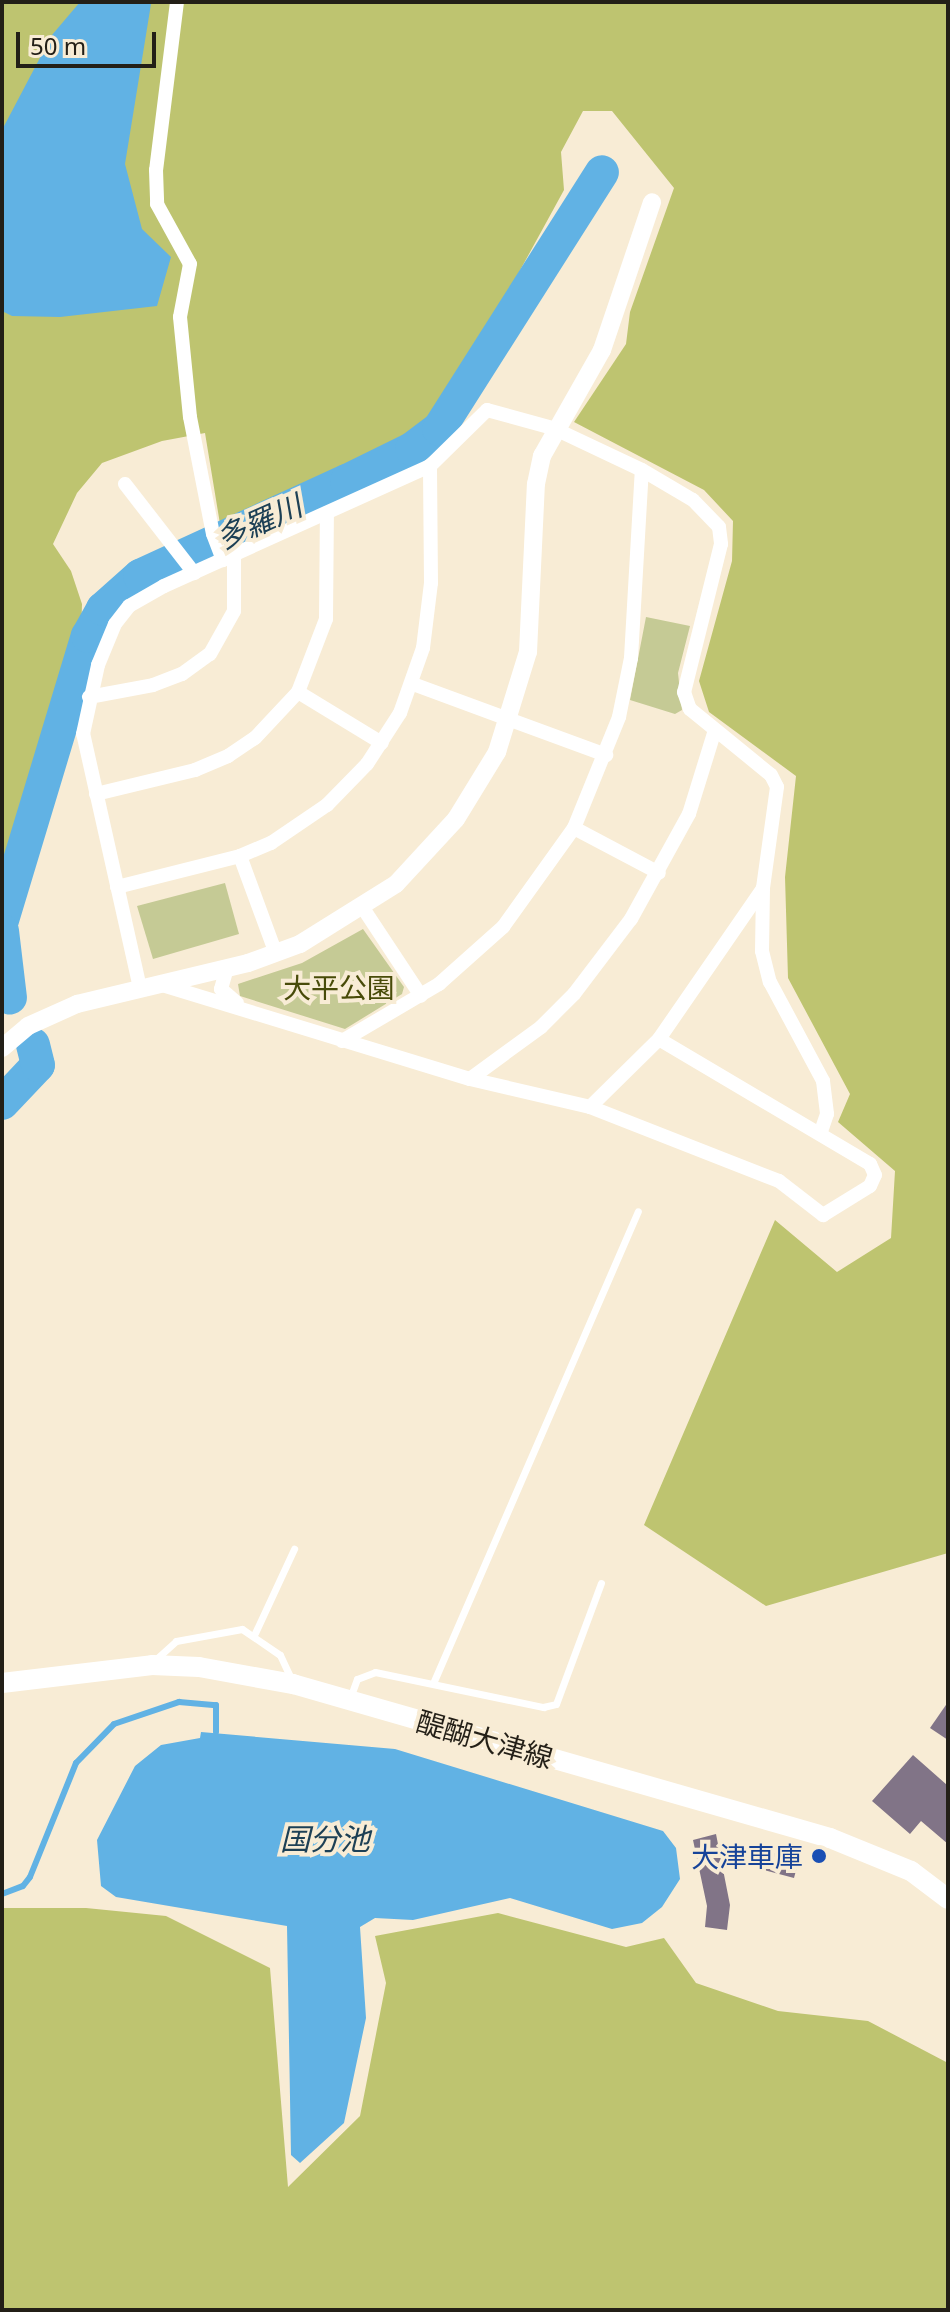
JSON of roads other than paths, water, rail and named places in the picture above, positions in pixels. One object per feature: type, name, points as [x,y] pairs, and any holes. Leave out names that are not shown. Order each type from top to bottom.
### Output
[{"type":"main road","name":"醍醐大津線","points":[[2,1683],[152,1665],[199,1667],[293,1684],[842,1842],[911,1871],[948,1899]]},
{"type":"street","points":[[89,697],[153,685],[182,674],[210,654],[234,611],[229,558],[213,534],[190,417],[180,317],[190,264],[157,204],[156,170],[177,2]]},
{"type":"street","points":[[2,1048],[47,1015],[276,954],[363,908],[396,884],[456,819],[509,721],[530,639],[536,484],[553,428],[602,350],[652,202]]},
{"type":"street","points":[[150,986],[117,887],[83,734],[89,697],[115,624],[129,606],[194,573],[430,466],[487,410],[553,428],[642,470],[693,500],[719,527],[721,544],[685,684],[690,709],[714,733],[771,775],[777,787],[763,888],[762,951],[770,982],[828,1097],[820,1134]]},
{"type":"street","points":[[117,887],[240,856],[271,843],[327,805],[382,743],[413,684],[429,616],[430,466]]},
{"type":"street","points":[[342,1041],[421,996],[503,927],[574,828],[606,755],[631,658],[642,470]]},
{"type":"street","points":[[125,484],[194,573]]},
{"type":"street","points":[[96,794],[195,770],[228,756],[255,738],[298,692],[326,619],[327,513]]},
{"type":"street","points":[[413,684],[606,755]]},
{"type":"street","points":[[298,692],[382,743]]},
{"type":"street","points":[[470,1079],[541,1027],[574,994],[659,873],[689,814],[714,733]]},
{"type":"street","points":[[574,828],[659,873]]},
{"type":"street","points":[[240,856],[276,954]]},
{"type":"street","points":[[590,1107],[659,1039],[763,888]]},
{"type":"street","points":[[363,908],[421,996]]},
{"type":"street","points":[[227,968],[221,989],[252,1011]]},
{"type":"street","points":[[150,986],[252,1011],[470,1079],[590,1107],[779,1181],[827,1216],[870,1186],[875,1175],[870,1164],[659,1039]]},
{"type":"lane","points":[[434,1681],[638,1211]]},
{"type":"lane","points":[[255,1633],[294,1549]]},
{"type":"lane","points":[[349,1700],[363,1674],[434,1681],[543,1707],[556,1704],[601,1583]]},
{"type":"lane","points":[[152,1665],[176,1641],[242,1629],[255,1633],[280,1655],[293,1684]]},
{"type":"water","points":[[80,2],[151,4],[125,164],[142,229],[171,257],[157,306],[60,317],[12,316],[2,311],[2,130],[52,35]]},
{"type":"water","name":"国分池","points":[[201,1732],[395,1749],[663,1831],[676,1848],[680,1879],[662,1907],[642,1923],[612,1929],[510,1898],[413,1920],[375,1918],[360,1927],[366,2018],[344,2123],[300,2163],[291,2155],[287,1926],[116,1897],[101,1886],[97,1840],[135,1766],[161,1745],[200,1738]]},
{"type":"waterway","name":"多羅川","points":[[2,920],[88,636],[103,609],[140,576],[347,481],[412,449],[439,429],[602,172]]},
{"type":"waterway","name":"多羅川","points":[[2,931],[10,998]]},
{"type":"waterway","name":"多羅川","points":[[2,1103],[38,1065],[33,1045]]},
{"type":"waterway","points":[[2,1894],[23,1886],[30,1877],[76,1763],[114,1724],[179,1702],[216,1705],[216,1732]]},
{"type":"place","name":"大津車庫","points":[[819,1856]]},
{"type":"park label","name":"大平公園","points":[[339,987]]}]
